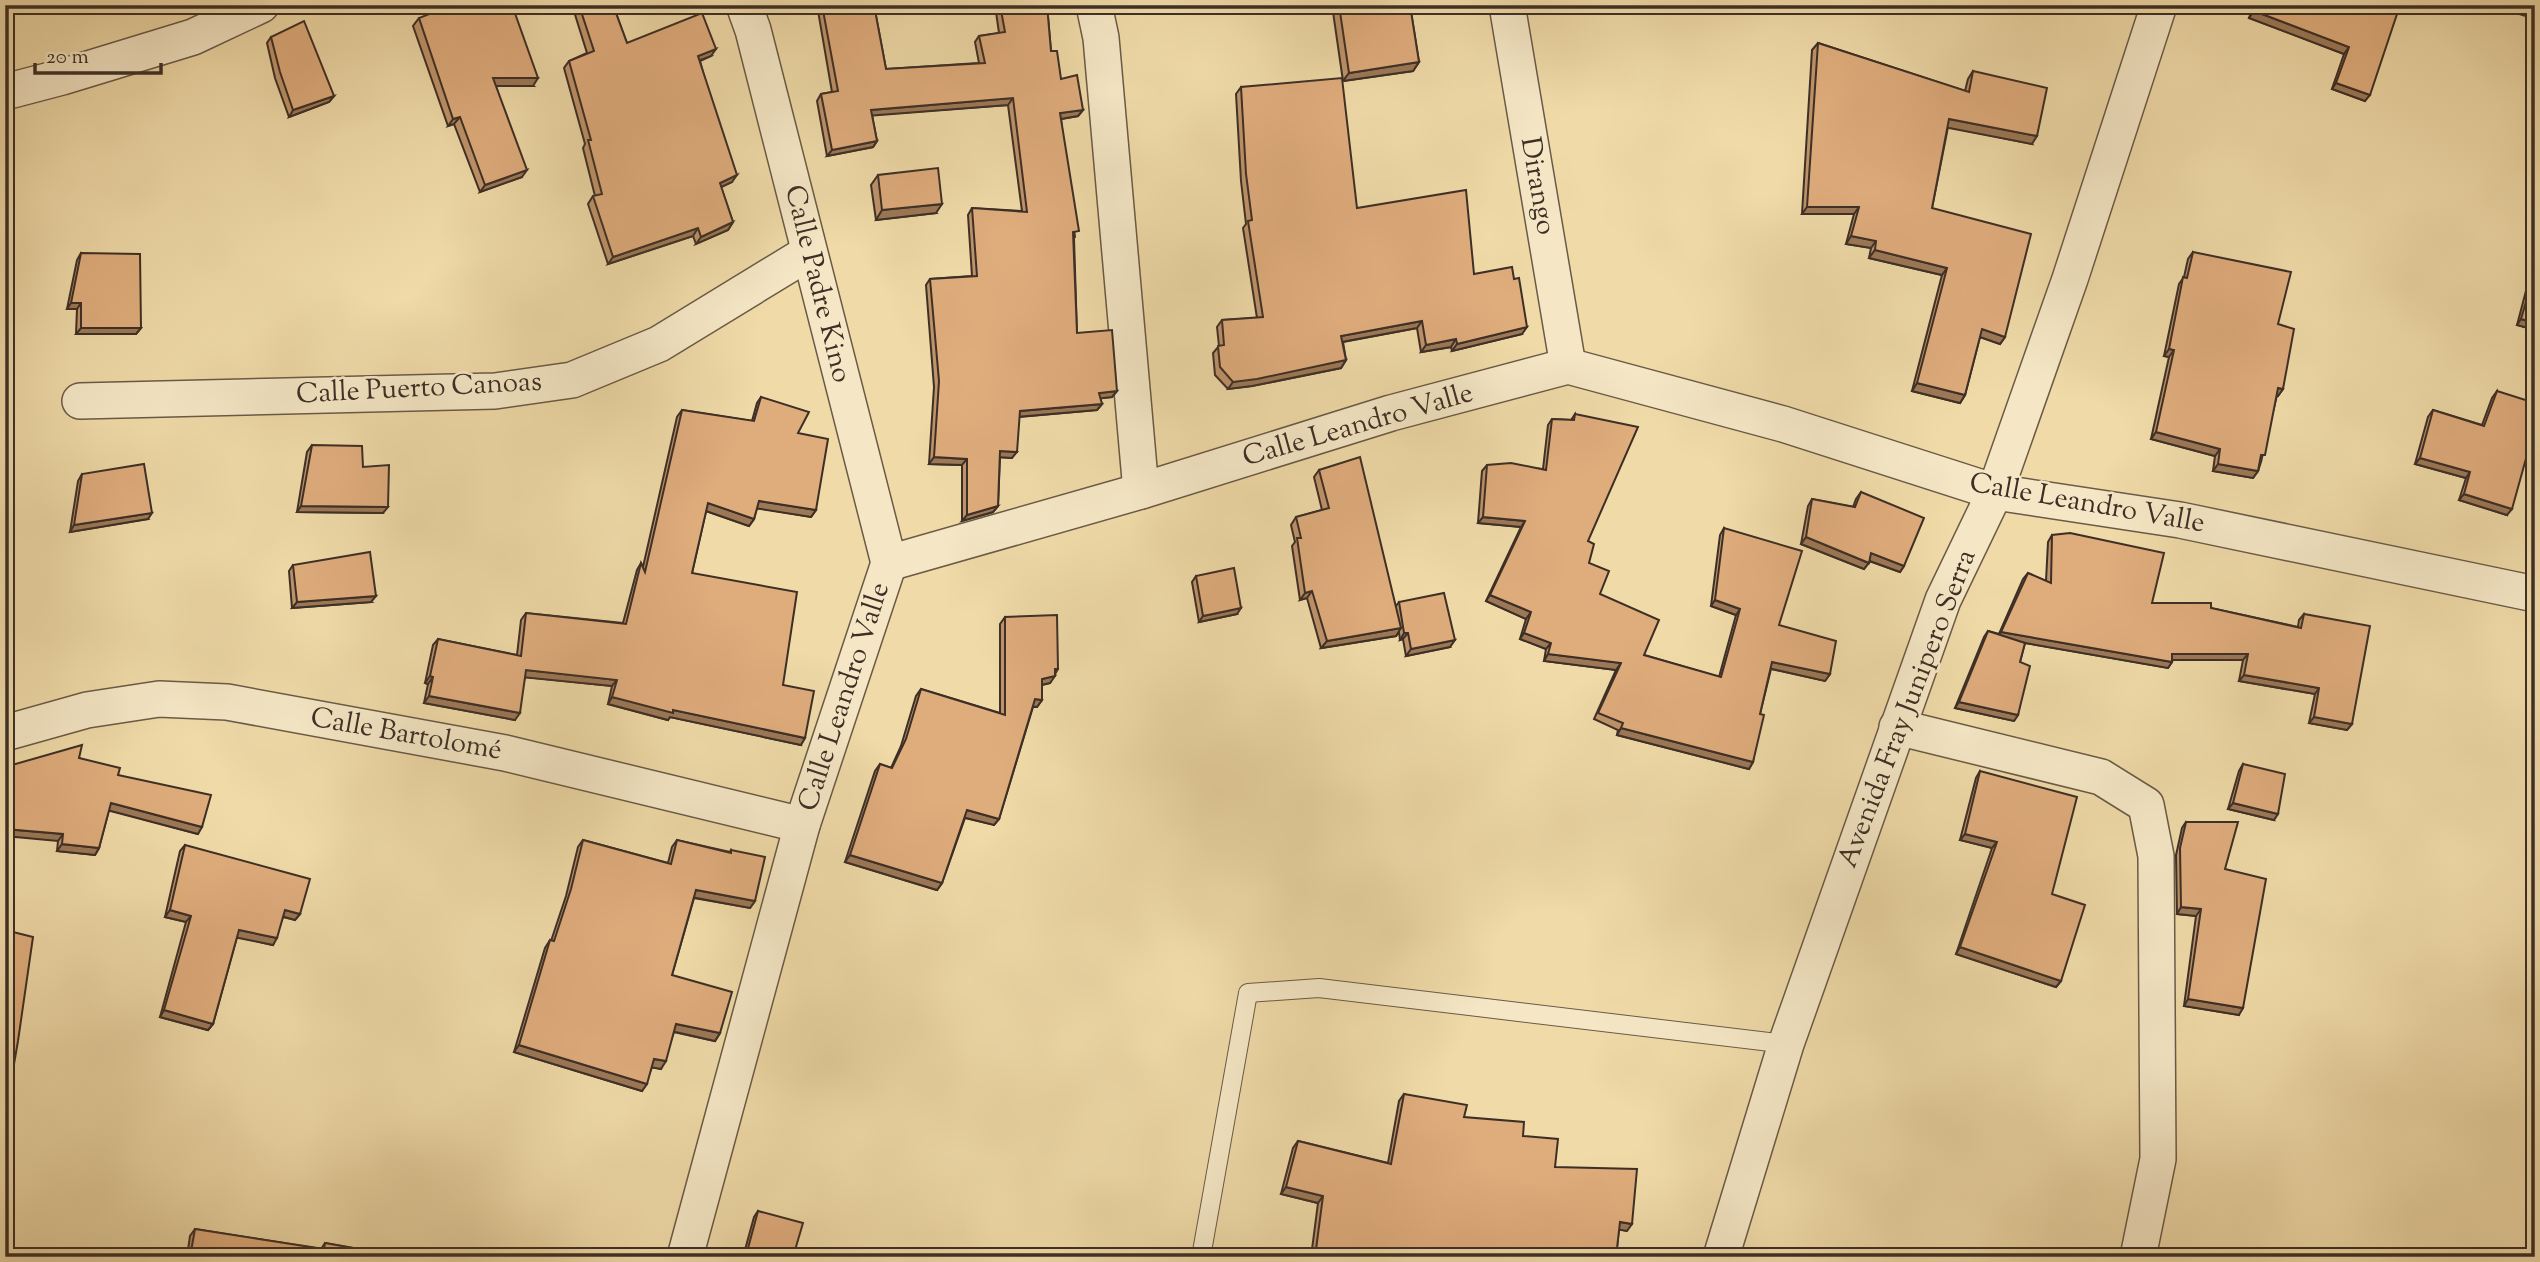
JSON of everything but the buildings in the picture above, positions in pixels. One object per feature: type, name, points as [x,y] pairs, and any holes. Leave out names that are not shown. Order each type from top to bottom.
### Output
[{"type":"street","points":[[5,92],[193,37],[261,5]]},
{"type":"street","name":"Calle Padre Kino","points":[[744,5],[889,562]]},
{"type":"street","points":[[1094,5],[1101,38],[1141,491]]},
{"type":"street","name":"Dirango","points":[[1507,5],[1568,366]]},
{"type":"street","name":"Avenida Fray Junipero Serra","points":[[1721,1257],[1786,1044],[1943,600],[1996,492],[2070,279],[2158,5]]},
{"type":"street","name":"Calle Puerto Canoas","points":[[80,401],[495,391],[572,380],[659,344],[808,253]]},
{"type":"street","name":"Calle Leandro Valle","points":[[685,1257],[803,825],[889,562],[1141,491],[1391,413],[1568,366],[1783,424],[1996,492],[2180,520],[2535,594]]},
{"type":"street","name":"Calle Bartolomé","points":[[5,733],[88,710],[159,699],[226,702],[505,752],[803,825]]},
{"type":"street","points":[[1897,727],[2101,777],[2146,805],[2156,856],[2158,1159],[2138,1257]]},
{"type":"lane","points":[[1201,1257],[1248,993],[1319,988],[1786,1044]]}]
